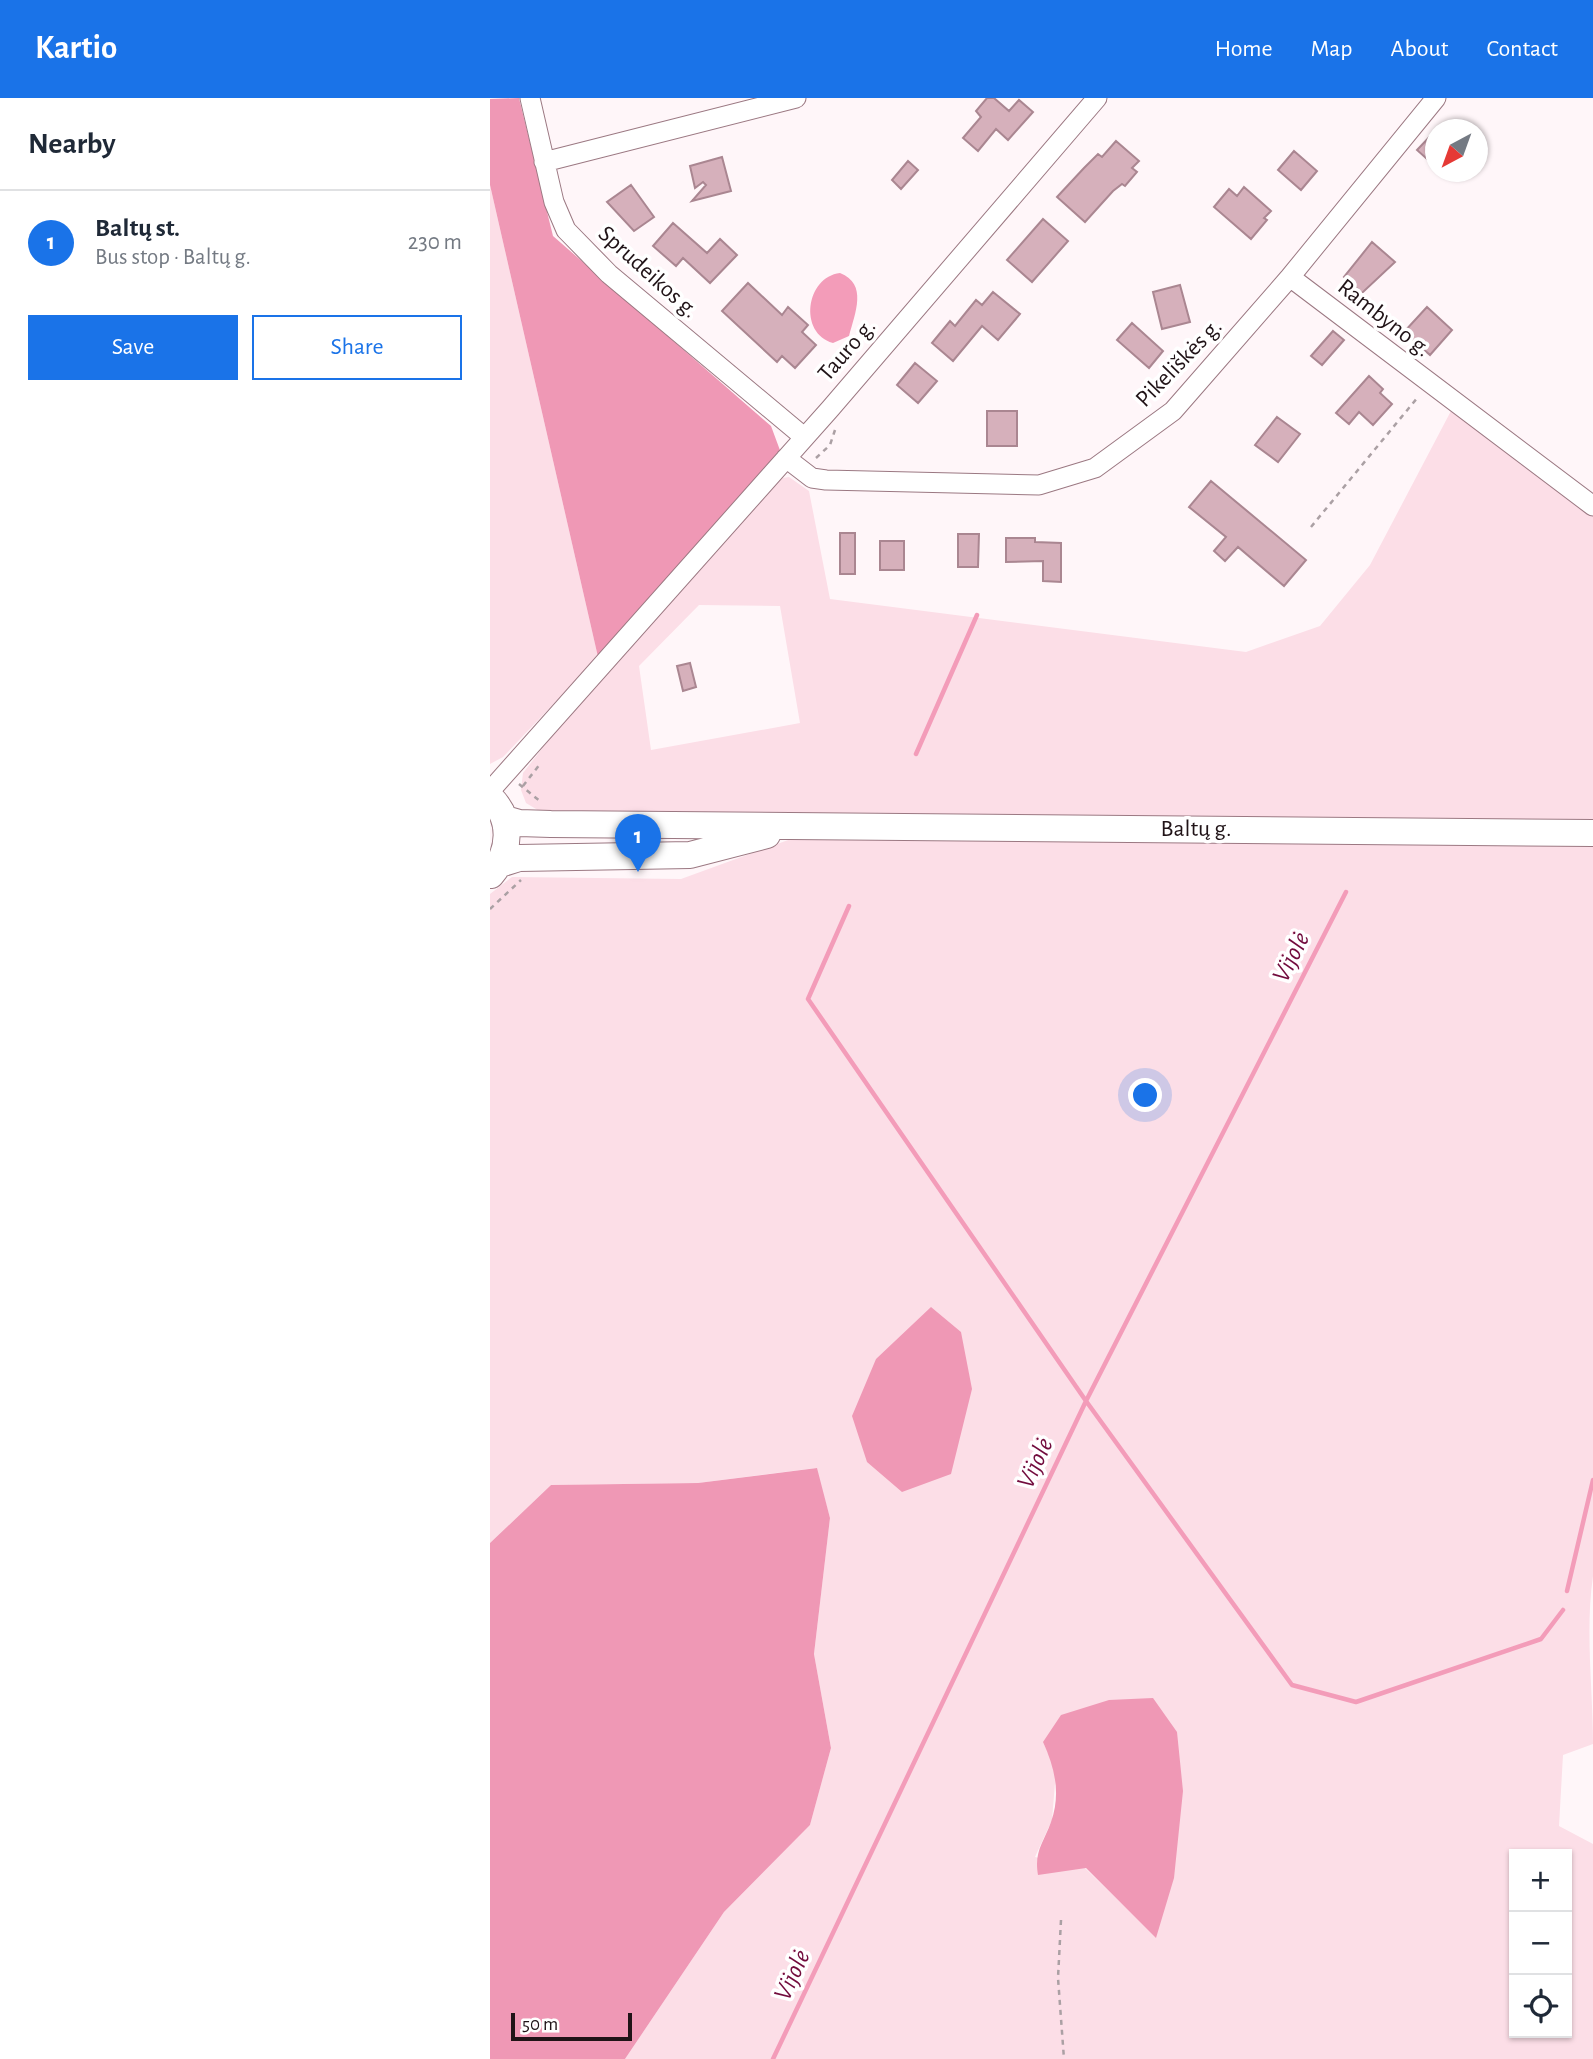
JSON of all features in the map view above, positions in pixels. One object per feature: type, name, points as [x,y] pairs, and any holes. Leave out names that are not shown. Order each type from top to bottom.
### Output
[{"type":"main road","points":[[490,794],[505,819],[504,873]]},
{"type":"main road","name":"Baltų g.","points":[[505,819],[519,823],[551,824],[1593,833]]},
{"type":"main road","name":"Baltų g.","points":[[504,873],[519,858],[690,855],[799,826]]},
{"type":"street","name":"Sprudeikos g.","points":[[530,98],[544,162],[566,230],[609,274],[804,437]]},
{"type":"street","points":[[544,162],[796,98]]},
{"type":"street","name":"Tauro g.","points":[[490,794],[786,458],[1097,98]]},
{"type":"street","name":"Pikeliškės g.","points":[[786,458],[812,478],[826,480],[1039,485],[1095,468],[1173,411],[1290,277],[1436,98]]},
{"type":"street","name":"Rambyno g.","points":[[1290,277],[1593,506]]},
{"type":"path","points":[[1311,527],[1429,384]]},
{"type":"path","points":[[490,909],[504,899],[504,873]]},
{"type":"path","points":[[1061,1920],[1058,1978],[1064,2059]]},
{"type":"shaded area","points":[[519,98],[553,236],[771,426],[781,453],[598,657],[490,185],[490,99]]},
{"type":"shaded area","points":[[490,185],[598,657],[503,757],[490,764]]},
{"type":"shaded area","points":[[840,273],[854,284],[857,300],[849,336],[833,343],[822,337],[815,328],[811,318],[811,306],[820,284]]},
{"type":"shaded area","points":[[1452,409],[1593,516],[1593,822],[546,815],[526,803],[521,790],[523,773],[586,692],[777,479],[789,477],[809,491],[830,599],[1246,652],[1320,626],[1370,565]],"holes":[[[699,605],[780,606],[800,723],[651,750],[639,666]]]},
{"type":"shaded area","points":[[791,839],[1593,845],[1593,1576],[1589,1639],[1593,1744],[1563,1755],[1559,1826],[1593,1844],[1593,2059],[625,2059],[724,1912],[810,1825],[831,1748],[814,1654],[830,1518],[816,1468],[698,1483],[551,1485],[490,1543],[490,894],[512,877],[681,879]],"holes":[[[1043,1742],[1156,1937],[1085,1868],[1035,1857],[1052,1820],[1056,1771]]]},
{"type":"shaded area","points":[[931,1307],[961,1332],[972,1389],[951,1474],[902,1492],[867,1462],[852,1416],[876,1359]]},
{"type":"shaded area","points":[[817,1468],[830,1518],[814,1654],[831,1748],[810,1825],[724,1912],[625,2059],[490,2059],[490,1543],[551,1485],[698,1483]]},
{"type":"shaded area","points":[[1153,1698],[1177,1732],[1183,1791],[1174,1878],[1156,1938],[1086,1868],[1038,1875],[1037,1867],[1038,1853],[1051,1822],[1056,1801],[1053,1771],[1043,1742],[1061,1715],[1109,1700]]},
{"type":"building","points":[[987,98],[994,98],[1009,111],[1019,100],[1033,112],[1008,140],[996,129],[978,151],[963,138],[981,117],[976,111]]},
{"type":"building","points":[[1116,141],[1139,161],[1132,168],[1137,172],[1125,186],[1122,184],[1113,191],[1085,222],[1057,197],[1098,154],[1102,157]]},
{"type":"building","points":[[1425,142],[1425,157],[1417,150]]},
{"type":"building","points":[[1294,151],[1317,171],[1301,190],[1278,170]]},
{"type":"building","points":[[722,157],[731,191],[692,201],[706,185],[703,182],[695,188],[690,166]]},
{"type":"building","points":[[908,161],[918,170],[901,189],[892,180]]},
{"type":"building","points":[[631,185],[654,217],[634,231],[607,202]]},
{"type":"building","points":[[1244,187],[1271,211],[1251,239],[1214,207],[1229,189],[1237,196]]},
{"type":"building","points":[[1043,219],[1068,241],[1032,282],[1007,260]]},
{"type":"building","points":[[673,223],[707,253],[720,239],[737,255],[710,283],[683,258],[676,266],[653,246]]},
{"type":"building","points":[[1372,242],[1395,262],[1362,293],[1344,277]]},
{"type":"building","points":[[748,283],[782,315],[788,307],[808,325],[802,332],[816,345],[795,368],[782,356],[777,362],[722,311]]},
{"type":"building","points":[[1180,285],[1190,322],[1162,329],[1153,292]]},
{"type":"building","points":[[993,292],[1020,314],[998,340],[982,326],[953,361],[932,343],[950,321],[955,326],[976,300],[982,305]]},
{"type":"building","points":[[1427,307],[1452,330],[1430,355],[1404,332]]},
{"type":"building","points":[[1132,323],[1163,351],[1149,368],[1117,340]]},
{"type":"building","points":[[1333,331],[1344,340],[1322,365],[1311,356]]},
{"type":"building","points":[[915,363],[937,381],[918,403],[897,385]]},
{"type":"building","points":[[1369,376],[1383,389],[1380,393],[1392,404],[1373,425],[1359,412],[1349,424],[1336,413]]},
{"type":"building","points":[[987,411],[1017,411],[1017,446],[987,446]]},
{"type":"building","points":[[1277,417],[1300,434],[1278,462],[1255,445]]},
{"type":"building","points":[[1211,481],[1306,560],[1284,586],[1238,547],[1225,561],[1214,551],[1226,537],[1189,507]]},
{"type":"building","points":[[840,533],[855,533],[855,574],[840,574]]},
{"type":"building","points":[[958,534],[979,534],[978,567],[958,567]]},
{"type":"building","points":[[1006,538],[1035,538],[1035,542],[1061,543],[1061,582],[1043,581],[1043,561],[1006,562]]},
{"type":"building","points":[[880,541],[904,541],[904,570],[880,570]]},
{"type":"building","points":[[690,663],[696,687],[683,691],[677,666]]},
{"type":"waterway","points":[[916,754],[977,615]]},
{"type":"waterway","name":"Vijolė","points":[[773,2059],[1086,1401],[1346,892]]},
{"type":"waterway","points":[[849,906],[808,999],[1086,1401],[1292,1685],[1356,1702],[1541,1639],[1563,1610]]},
{"type":"waterway","points":[[1567,1591],[1593,1480]]},
{"type":"place","name":"Baltų st.","points":[[638,872]]}]
